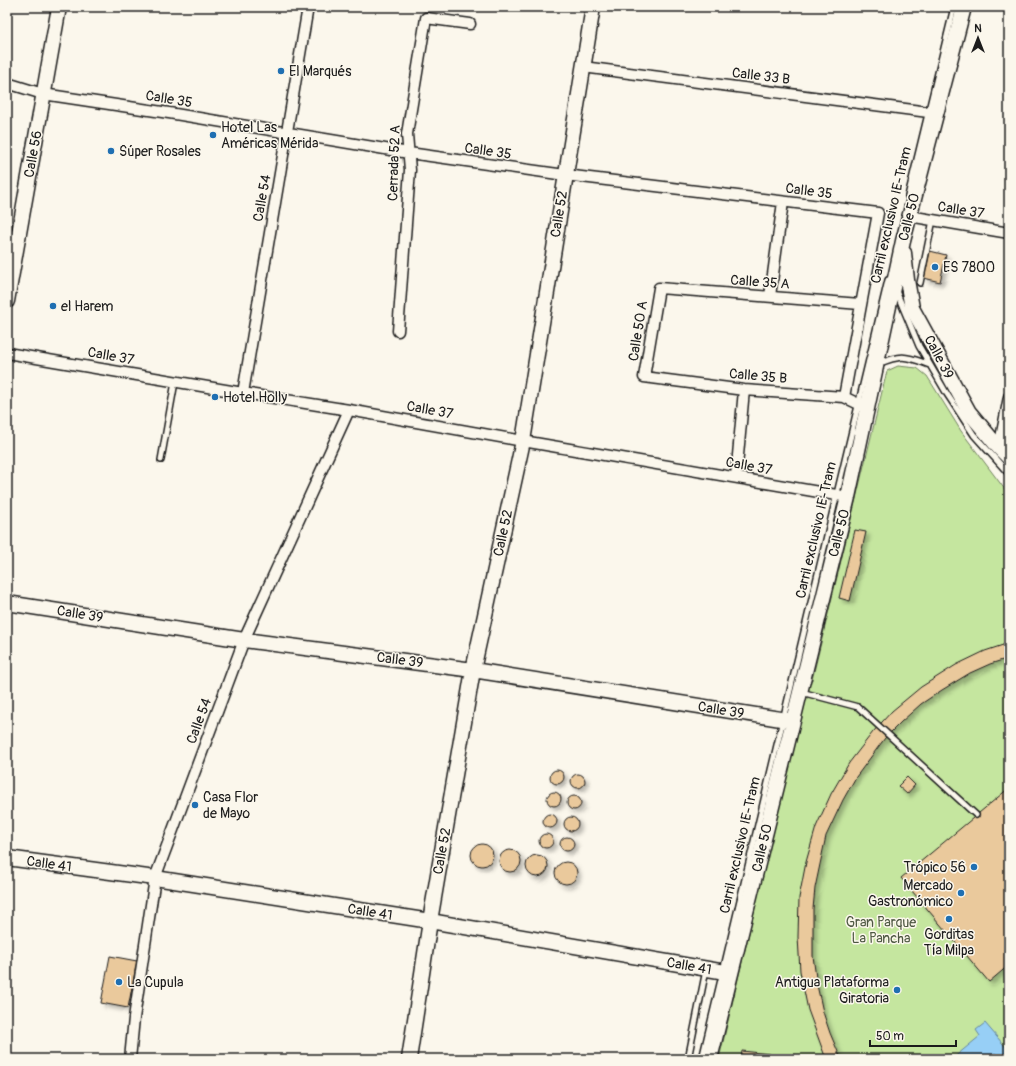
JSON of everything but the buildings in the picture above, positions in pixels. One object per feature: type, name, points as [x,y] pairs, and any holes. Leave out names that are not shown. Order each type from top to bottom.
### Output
[{"type":"main road","name":"Calle 56","points":[[7,301],[59,7]]},
{"type":"main road","name":"Calle 52","points":[[409,1059],[430,921],[473,670],[523,441],[593,7]]},
{"type":"main road","name":"Calle 50","points":[[710,1059],[727,973],[788,720],[800,692],[899,240],[932,112],[964,7]]},
{"type":"main road","name":"Calle 39","points":[[899,240],[912,308],[969,412],[1009,458]]},
{"type":"main road","name":"Calle 39","points":[[7,603],[244,640],[473,670],[788,720]]},
{"type":"main road","name":"Calle 41","points":[[7,858],[154,878],[430,921],[727,973]]},
{"type":"street","name":"Calle 54","points":[[243,393],[308,7]]},
{"type":"street","name":"Cerrada 52 A","points":[[398,331],[410,170],[407,134],[426,18],[470,24]]},
{"type":"street","name":"Calle 33 B","points":[[583,67],[932,112]]},
{"type":"street","name":"Calle 35","points":[[7,83],[43,94],[169,113],[409,153],[565,175],[878,213],[860,304]]},
{"type":"street","points":[[770,296],[783,202]]},
{"type":"street","name":"Calle 37","points":[[907,210],[933,220],[1009,233]]},
{"type":"street","name":"Calle 35 A","points":[[659,288],[860,304]]},
{"type":"street","name":"Calle 50 A","points":[[644,377],[659,288]]},
{"type":"street","points":[[844,396],[860,304]]},
{"type":"street","name":"Calle 37","points":[[7,353],[349,410],[842,496]]},
{"type":"street","name":"Calle 35 B","points":[[644,377],[744,390],[844,396],[863,406]]},
{"type":"street","points":[[736,478],[744,390]]},
{"type":"street","points":[[999,448],[1009,397]]},
{"type":"street","name":"Calle 54","points":[[130,1059],[134,1018],[154,878],[244,640],[349,410]]},
{"type":"lane","points":[[932,112],[954,7]]},
{"type":"lane","points":[[920,283],[933,220]]},
{"type":"lane","points":[[891,280],[919,346],[930,365],[974,436],[1009,474]]},
{"type":"lane","points":[[871,367],[894,357],[908,357],[930,365]]},
{"type":"lane","points":[[161,460],[176,382]]},
{"type":"lane","name":"Carril exclusivo IE-Tram","points":[[788,720],[842,496]]},
{"type":"lane","points":[[800,692],[858,707],[976,815]]},
{"type":"lane","points":[[688,1059],[707,969]]},
{"type":"lane","points":[[702,1059],[727,973]]},
{"type":"green space","name":"Gran Parque La Pancha","points":[[898,366],[917,368],[927,376],[961,431],[1009,495],[1009,1059],[719,1059],[809,680],[812,680],[887,371]]},
{"type":"water","points":[[985,1023],[1009,1051],[1000,1059],[995,1053],[988,1059],[952,1059],[980,1036],[976,1030]]},
{"type":"place","name":"El Marqués","points":[[281,71]]},
{"type":"place","name":"Hotel Las Américas Mérida","points":[[213,135]]},
{"type":"place","name":"Súper Rosales","points":[[111,151]]},
{"type":"place","name":"ES 7800","points":[[935,267]]},
{"type":"place","name":"el Harem","points":[[53,306]]},
{"type":"place","name":"Hotel Holly","points":[[215,397]]},
{"type":"place","name":"Casa Flor de Mayo","points":[[195,805]]},
{"type":"place","name":"Trópico 56","points":[[974,867]]},
{"type":"place","name":"Mercado Gastronómico","points":[[961,893]]},
{"type":"place","name":"Gorditas Tía Milpa","points":[[949,919]]},
{"type":"place","name":"La Cupula","points":[[119,982]]},
{"type":"place","name":"Antigua Plataforma Giratoria","points":[[897,990]]}]
